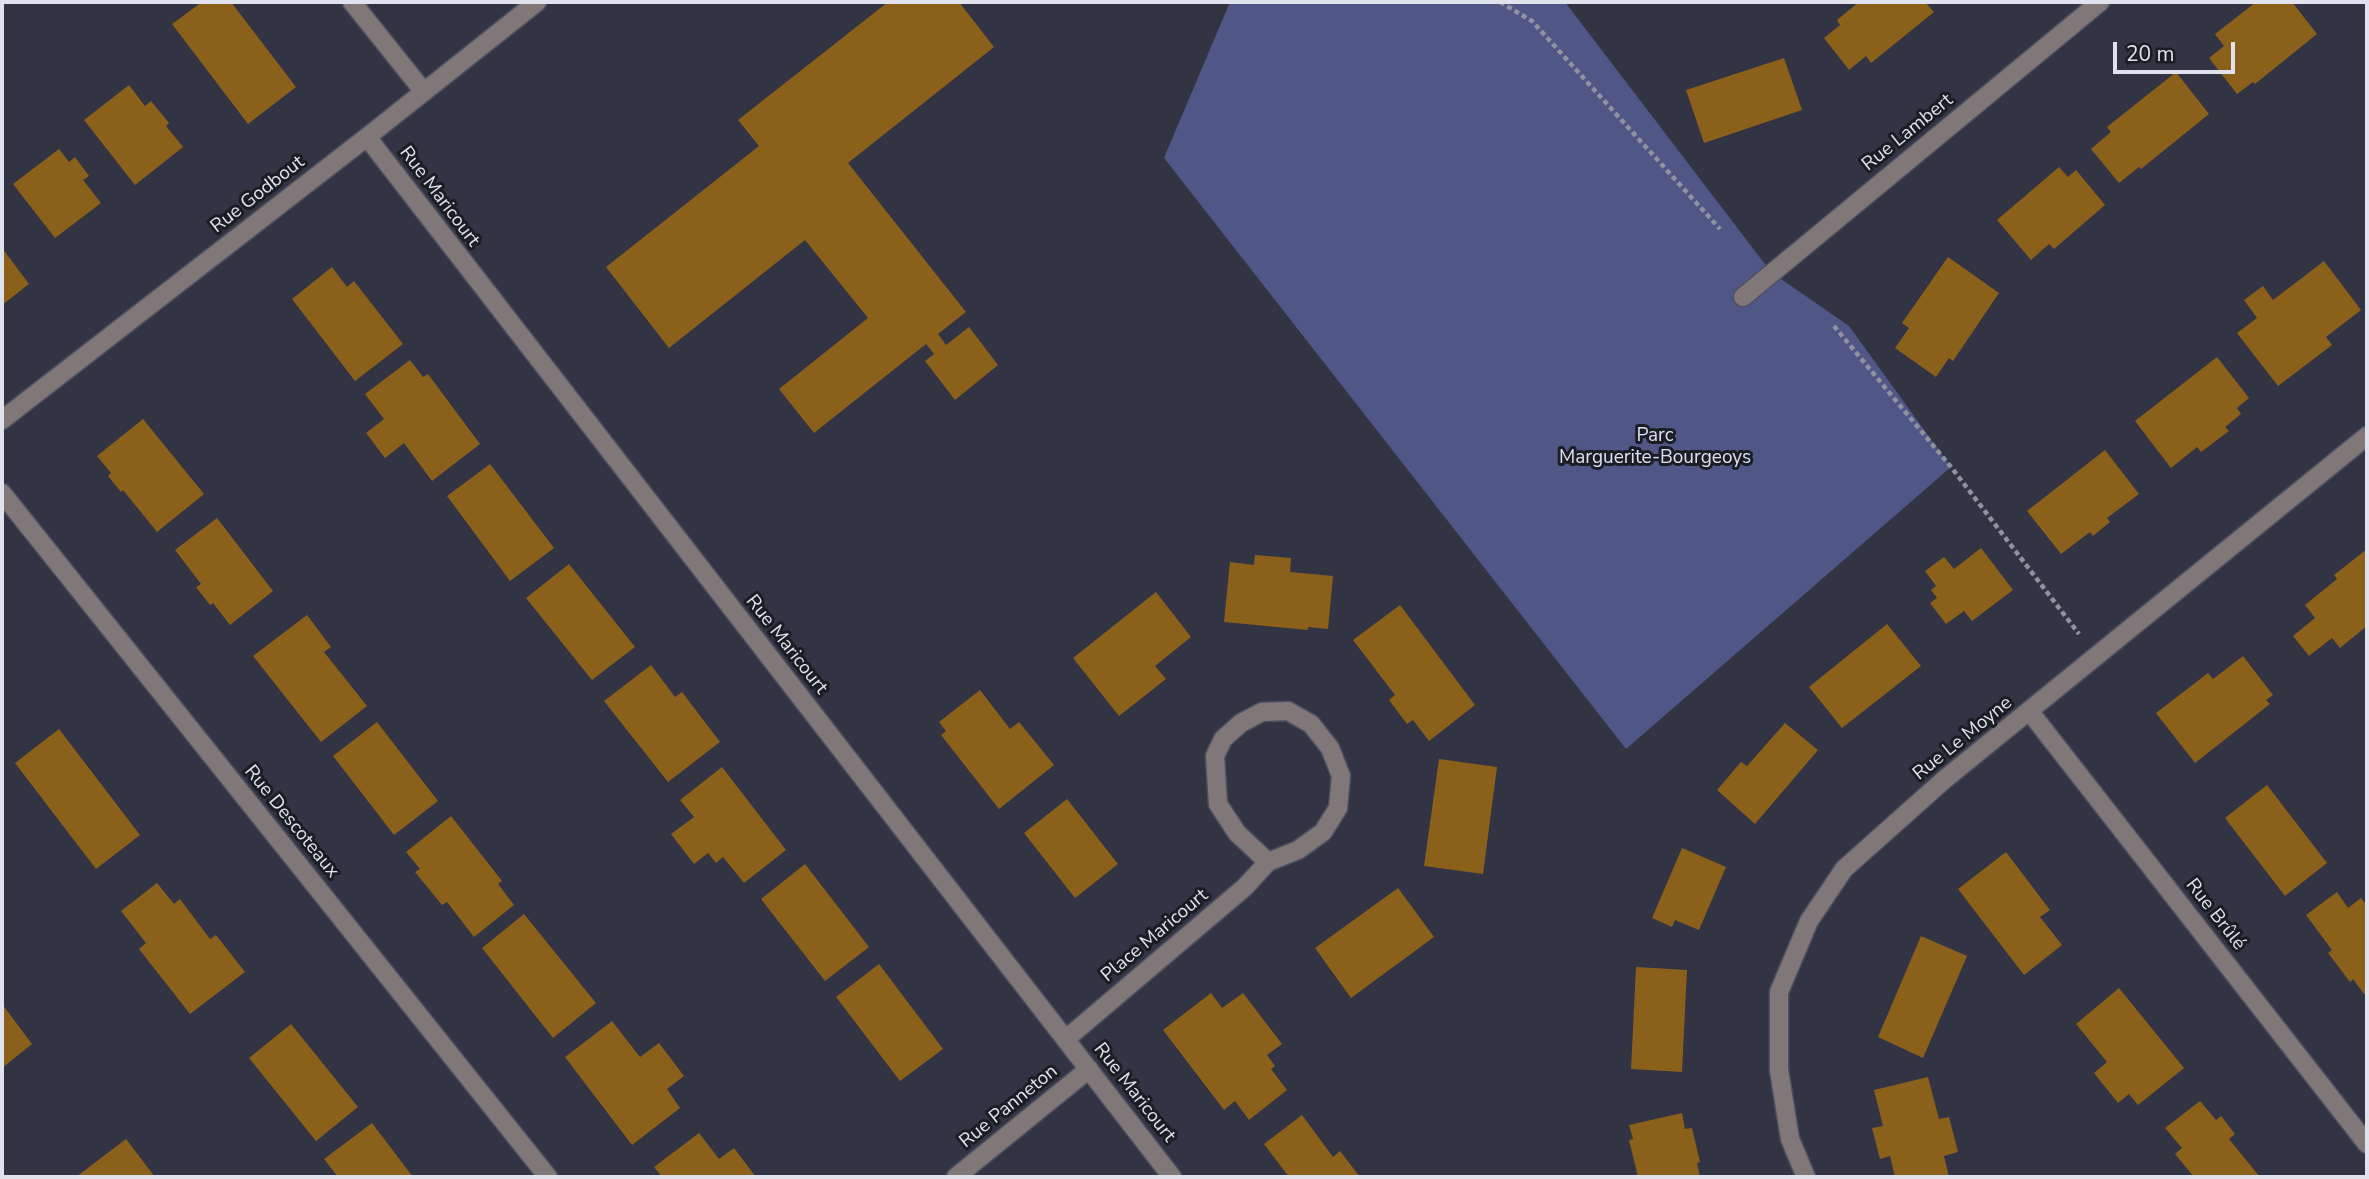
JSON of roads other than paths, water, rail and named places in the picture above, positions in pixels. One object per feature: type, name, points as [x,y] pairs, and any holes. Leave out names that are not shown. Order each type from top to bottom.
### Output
[{"type":"street","points":[[352,2],[424,92]]},
{"type":"street","name":"Rue Godbout","points":[[2,420],[368,137],[537,2]]},
{"type":"street","name":"Rue Lambert","points":[[1743,297],[2100,2]]},
{"type":"street","name":"Rue Maricourt","points":[[368,137],[1172,1177]]},
{"type":"street","name":"Rue Le Moyne","points":[[1806,1177],[1790,1139],[1779,1070],[1779,992],[1809,921],[1844,869],[1945,779],[2367,436]]},
{"type":"street","name":"Rue Descoteaux","points":[[2,493],[548,1177]]},
{"type":"street","name":"Place Maricourt","points":[[1066,1039],[1245,887],[1268,862],[1298,850],[1323,832],[1338,808],[1342,776],[1330,748],[1311,724],[1288,711],[1262,712],[1241,723],[1223,739],[1215,756],[1218,804],[1237,833],[1268,862]]},
{"type":"street","name":"Rue Brûlé","points":[[2030,712],[2367,1143]]},
{"type":"street","name":"Rue Panneton","points":[[956,1177],[1088,1069]]},
{"type":"park label","name":"Parc Marguerite-Bourgeoys","points":[[1655,447]]}]
